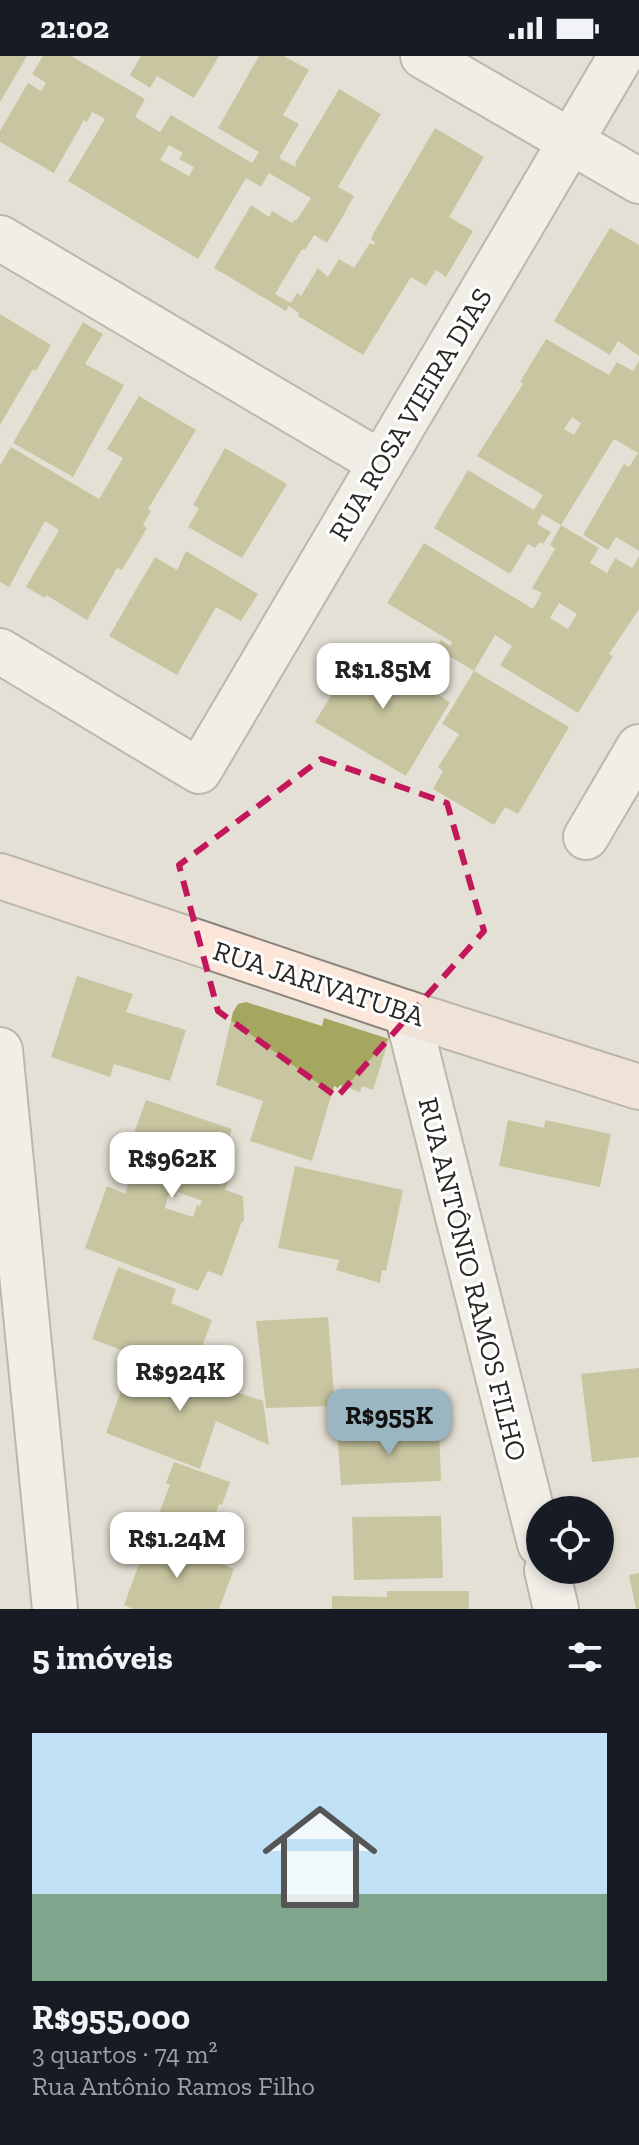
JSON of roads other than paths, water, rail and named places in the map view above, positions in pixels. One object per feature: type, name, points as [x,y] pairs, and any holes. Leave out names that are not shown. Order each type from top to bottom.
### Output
[{"type":"main road","name":"RUA JARIVATUBA","points":[[0,876],[407,1013],[639,1087]]},
{"type":"street","points":[[423,56],[639,181]]},
{"type":"street","name":"RUA ROSA VIEIRA DIAS","points":[[0,651],[199,771],[621,56]]},
{"type":"street","points":[[0,238],[381,463]]},
{"type":"street","points":[[586,837],[639,747]]},
{"type":"street","name":"RUA ANTÔNIO RAMOS FILHO","points":[[407,1013],[528,1496]]},
{"type":"street","points":[[0,1050],[55,1609]]},
{"type":"street","points":[[550,1584],[556,1609]]}]
